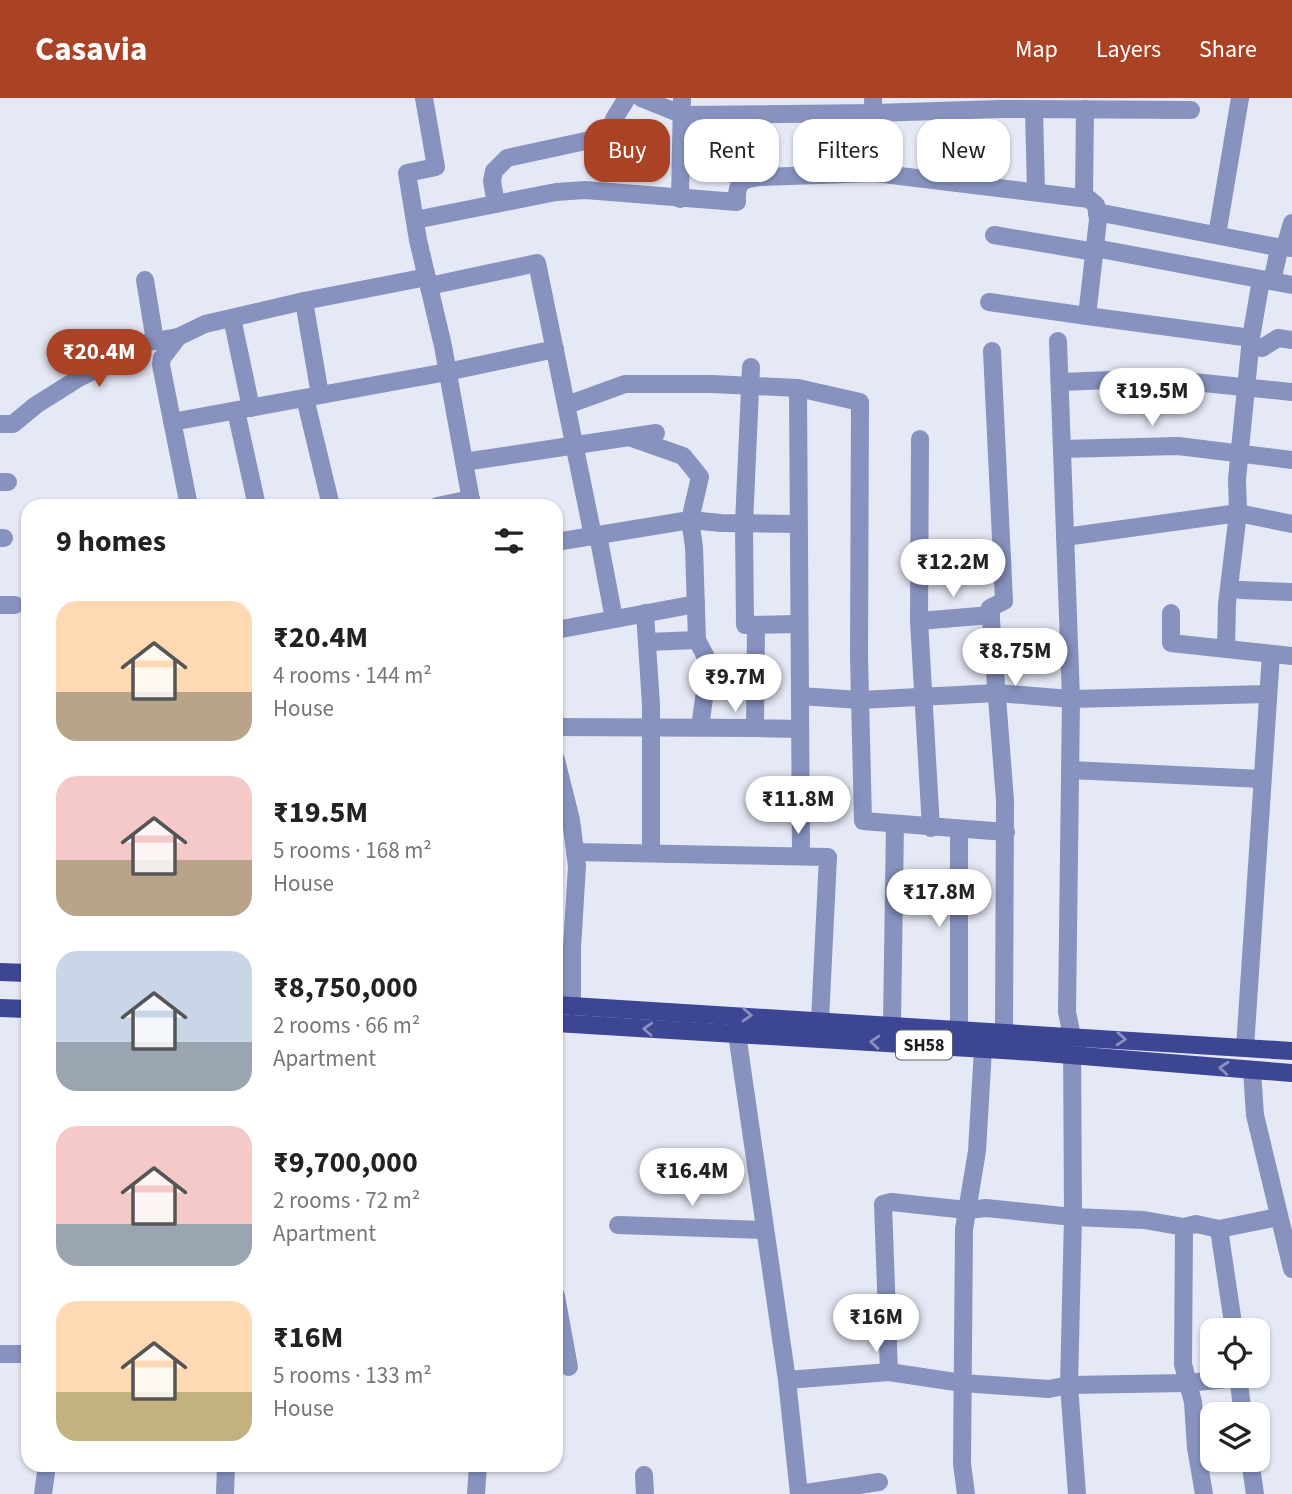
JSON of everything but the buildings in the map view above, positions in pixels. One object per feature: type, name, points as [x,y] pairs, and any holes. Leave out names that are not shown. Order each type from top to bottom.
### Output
[{"type":"main road","points":[[0,972],[21,974]]},
{"type":"main road","name":"SH58","points":[[564,1005],[1292,1051]]},
{"type":"main road","points":[[0,1008],[21,1009]]},
{"type":"main road","name":"SH58","points":[[563,1023],[984,1049],[1292,1073]]},
{"type":"street","points":[[424,98],[436,167],[407,173],[470,499]]},
{"type":"street","points":[[495,204],[492,181],[494,171],[507,158],[604,137],[610,134],[614,119],[627,98]]},
{"type":"street","points":[[641,98],[682,106],[1191,110]]},
{"type":"street","points":[[1217,235],[1240,98]]},
{"type":"street","points":[[680,199],[682,106]]},
{"type":"street","points":[[1034,109],[1036,192]]},
{"type":"street","points":[[1084,198],[1085,109]]},
{"type":"street","points":[[415,220],[556,192],[585,190],[737,202],[736,188],[745,178],[793,176]]},
{"type":"street","points":[[903,176],[1084,198],[1096,205],[1095,250],[1087,316]]},
{"type":"street","points":[[1097,212],[1286,248]]},
{"type":"street","points":[[1226,649],[1227,604],[1238,513],[1240,453],[1251,338],[1266,280],[1277,253],[1286,248],[1292,223]]},
{"type":"street","points":[[994,234],[1292,285]]},
{"type":"street","points":[[0,424],[13,424],[36,405],[79,378],[155,341],[178,337],[205,324],[304,301],[537,263],[614,619]]},
{"type":"street","points":[[145,280],[155,341]]},
{"type":"street","points":[[304,301],[313,397],[330,499]]},
{"type":"street","points":[[989,302],[1251,338]]},
{"type":"street","points":[[232,318],[256,499]]},
{"type":"street","points":[[178,337],[162,358],[161,365],[188,499]]},
{"type":"street","points":[[1251,338],[1251,346],[1262,348],[1278,338],[1292,340]]},
{"type":"street","points":[[1058,341],[1071,699],[1067,1012],[1072,1036],[1073,1217],[1069,1385],[1077,1494]]},
{"type":"street","points":[[172,422],[447,372],[555,349]]},
{"type":"street","points":[[992,351],[1004,601],[990,608],[1006,800],[1004,1032]]},
{"type":"street","points":[[751,367],[744,524],[745,625],[799,624]]},
{"type":"street","points":[[1060,382],[1138,379],[1184,381],[1292,393]]},
{"type":"street","points":[[567,405],[625,384],[798,388],[860,402],[860,700],[863,821],[1006,832]]},
{"type":"street","points":[[798,388],[801,856]]},
{"type":"street","points":[[464,462],[656,433]]},
{"type":"street","points":[[629,437],[683,456],[700,477],[690,520],[697,640],[709,663],[700,727]]},
{"type":"street","points":[[920,439],[919,621],[931,828]]},
{"type":"street","points":[[1062,449],[1178,446],[1292,460]]},
{"type":"street","points":[[1065,537],[1238,513],[1292,524]]},
{"type":"street","points":[[563,541],[690,520],[798,524]]},
{"type":"street","points":[[1240,590],[1292,592]]},
{"type":"street","points":[[563,629],[696,604]]},
{"type":"street","points":[[1171,612],[1171,643],[1292,656]]},
{"type":"street","points":[[645,613],[651,729],[651,853]]},
{"type":"street","points":[[919,621],[991,615]]},
{"type":"street","points":[[754,728],[756,625]]},
{"type":"street","points":[[647,642],[697,640]]},
{"type":"street","points":[[1245,1048],[1271,654]]},
{"type":"street","points":[[800,696],[860,700],[996,693],[1071,699],[1268,694]]},
{"type":"street","points":[[563,727],[800,729]]},
{"type":"street","points":[[1070,769],[1262,779]]},
{"type":"street","points":[[563,788],[571,820],[577,866],[572,947],[564,1005]]},
{"type":"street","points":[[892,1024],[895,824]]},
{"type":"street","points":[[958,829],[958,1029]]},
{"type":"street","points":[[575,852],[828,857],[820,1020]]},
{"type":"street","points":[[737,1034],[787,1380],[799,1494],[880,1482]]},
{"type":"street","points":[[966,1494],[962,1464],[964,1229],[977,1151],[984,1049]]},
{"type":"street","points":[[1252,1071],[1255,1115],[1292,1269]]},
{"type":"street","points":[[889,1372],[883,1204],[891,1202],[967,1210],[986,1208],[1073,1217],[1144,1220],[1184,1227],[1196,1224],[1219,1229],[1278,1217]]},
{"type":"street","points":[[618,1225],[765,1230]]},
{"type":"street","points":[[1184,1227],[1183,1364],[1193,1402],[1196,1448],[1204,1494]]},
{"type":"street","points":[[1219,1229],[1232,1318]]},
{"type":"street","points":[[563,1334],[569,1367]]},
{"type":"street","points":[[0,1354],[21,1354]]},
{"type":"street","points":[[787,1380],[889,1372],[962,1383],[1049,1389],[1069,1385],[1200,1381]]},
{"type":"street","points":[[44,1494],[46,1472]]},
{"type":"street","points":[[225,1494],[226,1472]]},
{"type":"street","points":[[477,1494],[478,1472]]},
{"type":"street","points":[[1252,1472],[1255,1494]]},
{"type":"street","points":[[644,1475],[645,1494]]}]
